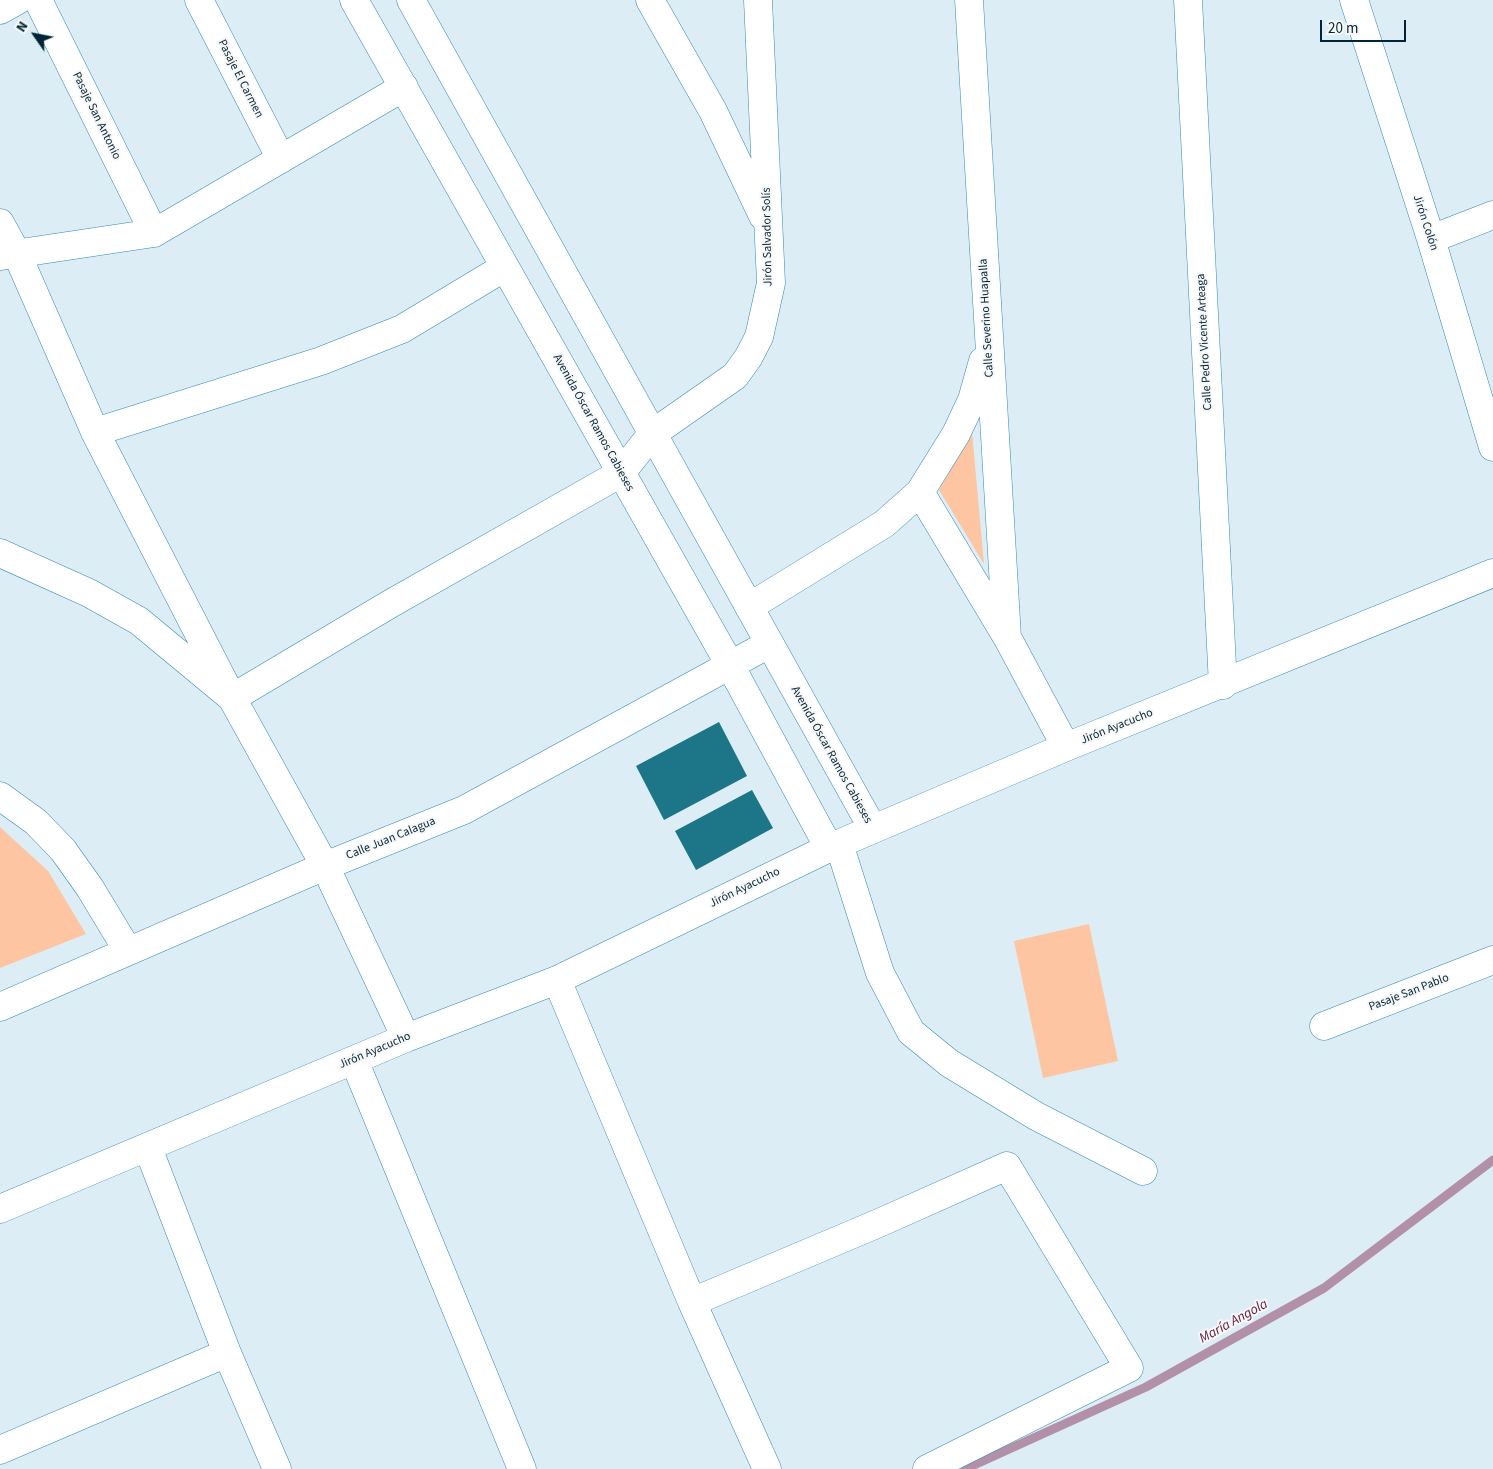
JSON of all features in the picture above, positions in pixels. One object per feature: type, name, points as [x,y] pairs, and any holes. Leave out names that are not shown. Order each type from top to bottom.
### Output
[{"type":"street","points":[[0,10],[18,0]]},
{"type":"street","name":"Pasaje San Antonio","points":[[38,0],[154,233]]},
{"type":"street","name":"Pasaje El Carmen","points":[[200,0],[281,159]]},
{"type":"street","name":"Avenida Óscar Ramos Cabieses","points":[[354,0],[834,846],[880,972],[911,1032],[949,1063],[1020,1106],[1142,1172]]},
{"type":"street","name":"Avenida Óscar Ramos Cabieses","points":[[411,0],[873,829]]},
{"type":"street","points":[[650,0],[713,111],[768,226]]},
{"type":"street","name":"Jirón Salvador Solís","points":[[621,473],[652,434],[735,376],[748,358],[759,337],[771,283],[758,0]]},
{"type":"street","name":"Calle Severino Huapalla","points":[[969,0],[1007,637]]},
{"type":"street","name":"Calle Pedro Vicente Arteaga","points":[[1188,0],[1223,684]]},
{"type":"street","name":"Jirón Colón","points":[[1354,0],[1431,239],[1493,448]]},
{"type":"street","points":[[9,255],[154,233],[404,87]]},
{"type":"street","points":[[1431,239],[1493,214]]},
{"type":"street","points":[[0,222],[9,255],[95,432],[232,698],[325,866],[406,1038]]},
{"type":"street","points":[[95,432],[321,360],[393,332],[505,267]]},
{"type":"street","points":[[748,607],[884,524],[920,492],[956,434],[972,400],[989,343]]},
{"type":"street","points":[[232,698],[390,604],[621,473]]},
{"type":"street","points":[[920,492],[1007,637],[1066,747]]},
{"type":"street","points":[[0,553],[89,593],[139,621],[232,698]]},
{"type":"street","name":"Jirón Ayacucho","points":[[0,1209],[406,1038],[557,980],[873,829],[1066,747],[1493,573]]},
{"type":"street","name":"Calle Juan Calagua","points":[[0,1007],[325,866],[464,810],[769,644]]},
{"type":"street","points":[[0,796],[36,822],[63,850],[90,888],[128,951]]},
{"type":"street","name":"Pasaje San Pablo","points":[[1324,1026],[1493,960]]},
{"type":"street","points":[[557,980],[692,1302],[767,1469]]},
{"type":"street","points":[[354,1060],[522,1469]]},
{"type":"street","points":[[148,1148],[227,1352],[277,1469]]},
{"type":"street","points":[[692,1302],[879,1223],[1007,1166],[1129,1368],[928,1469]]},
{"type":"street","points":[[0,1450],[227,1352]]},
{"type":"shaded area","points":[[972,432],[984,564],[939,490]]},
{"type":"shaded area","points":[[0,827],[48,871],[86,934],[0,968]]},
{"type":"shaded area","points":[[1089,924],[1118,1061],[1043,1078],[1014,941]]},
{"type":"building","points":[[719,722],[747,776],[664,820],[636,766]]},
{"type":"building","points":[[752,790],[773,828],[696,870],[675,831]]},
{"type":"waterway","name":"María Angola","points":[[965,1469],[1146,1387],[1324,1288],[1493,1160]]}]
